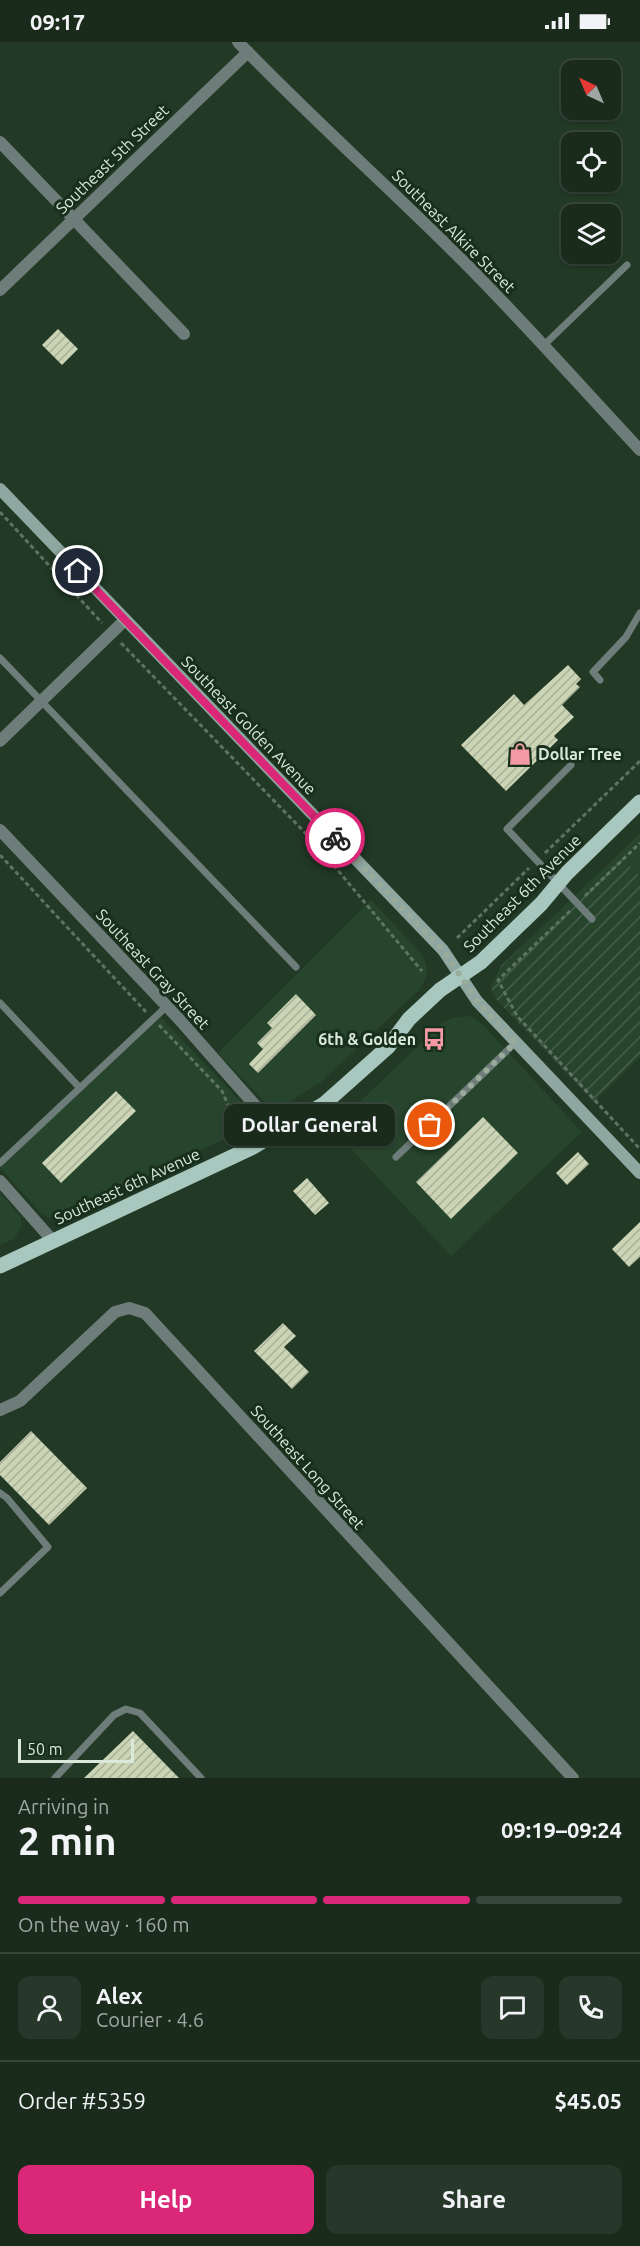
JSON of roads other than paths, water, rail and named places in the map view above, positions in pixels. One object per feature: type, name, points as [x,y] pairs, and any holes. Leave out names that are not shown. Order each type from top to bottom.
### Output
[{"type":"main road","name":"Southeast 6th Avenue","points":[[0,1266],[253,1147],[324,1104],[388,1047],[409,1019],[440,990],[481,962],[640,802]]},
{"type":"street","name":"Southeast Alkire Street","points":[[238,42],[315,120],[364,164],[464,262],[640,450]]},
{"type":"street","name":"Southeast 5th Street","points":[[0,290],[248,52]]},
{"type":"street","points":[[0,142],[184,334]]},
{"type":"street","name":"Southeast Golden Avenue","points":[[0,489],[443,950],[477,1001],[640,1173]]},
{"type":"street","points":[[0,741],[125,620]]},
{"type":"street","name":"Southeast Gray Street","points":[[0,830],[167,1006],[261,1112],[277,1134]]},
{"type":"street","points":[[0,1181],[53,1241]]},
{"type":"street","name":"Southeast Long Street","points":[[0,1410],[20,1401],[115,1312],[129,1308],[145,1313],[573,1778]]},
{"type":"lane","points":[[543,346],[627,265]]},
{"type":"lane","points":[[600,680],[593,672],[626,637],[640,613]]},
{"type":"lane","points":[[0,658],[296,967]]},
{"type":"lane","points":[[571,765],[507,829],[592,920]]},
{"type":"lane","points":[[0,1003],[80,1088]]},
{"type":"lane","points":[[0,1163],[167,1006]]},
{"type":"lane","points":[[396,1157],[515,1043]]},
{"type":"lane","points":[[0,1493],[7,1498],[48,1547],[0,1593]]},
{"type":"lane","points":[[55,1778],[109,1720],[126,1709],[140,1713],[201,1778]]},
{"type":"place","name":"Dollar Tree","points":[[520,754]]},
{"type":"place","name":"6th & Golden","points":[[434,1039]]},
{"type":"place","name":"Dollar General","points":[[430,1125]]}]
